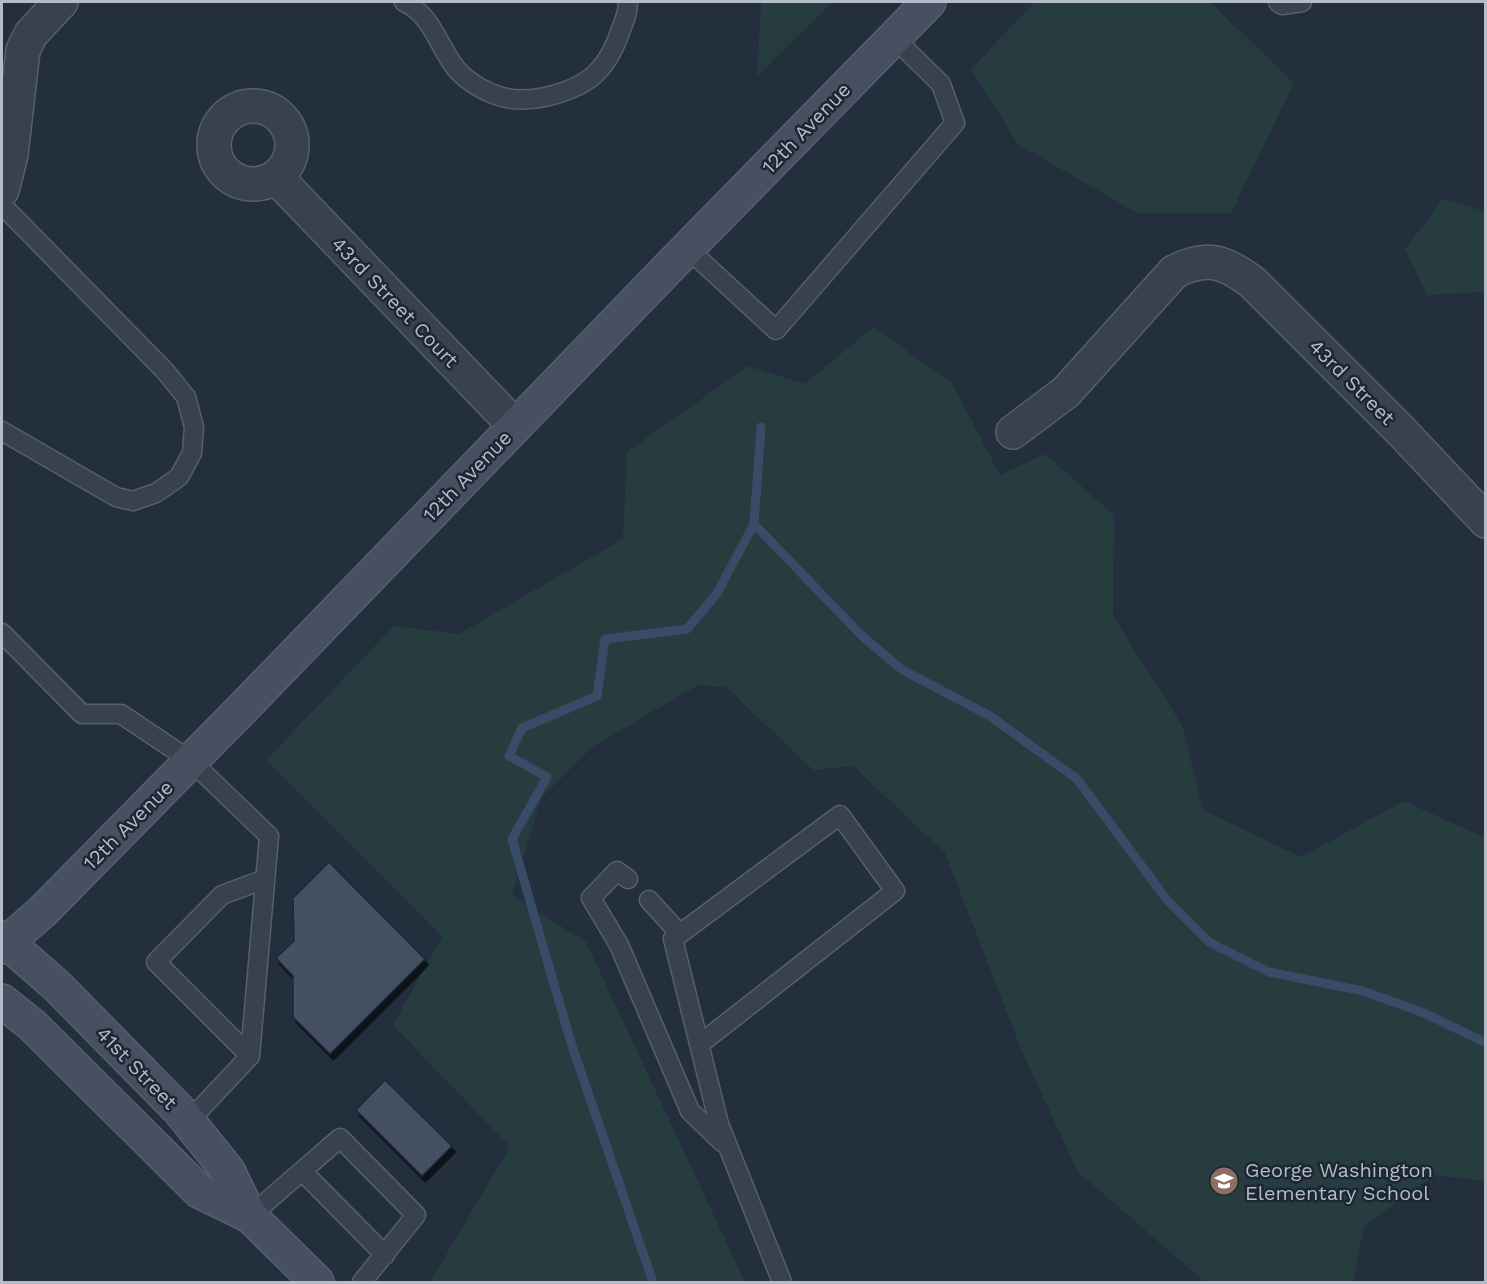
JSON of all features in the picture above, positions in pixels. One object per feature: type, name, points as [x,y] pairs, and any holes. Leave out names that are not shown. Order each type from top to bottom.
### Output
[{"type":"street","points":[[2,190],[11,155],[23,50],[31,34],[61,2]]},
{"type":"street","name":"12th Avenue","points":[[3,942],[43,911],[191,761],[687,248],[929,2]]},
{"type":"street","name":"43rd Street Court","points":[[276,177],[515,426]]},
{"type":"street","name":"43rd Street","points":[[1013,432],[1066,392],[1174,272],[1188,265],[1207,261],[1235,269],[1252,282],[1402,432],[1485,520]]},
{"type":"street","name":"41st Street","points":[[3,942],[57,986],[188,1122],[228,1171],[250,1216]]},
{"type":"street","name":"41st Street","points":[[2,1001],[32,1025],[199,1191],[250,1216],[318,1282]]},
{"type":"lane","points":[[404,2],[414,6],[436,33],[455,67],[474,84],[512,100],[531,100],[570,92],[593,77],[614,52],[628,11],[628,2]]},
{"type":"lane","points":[[1280,3],[1302,2]]},
{"type":"lane","points":[[687,248],[776,330],[955,123],[941,84],[894,38]]},
{"type":"lane","points":[[2,205],[172,380],[186,397],[194,427],[192,453],[179,477],[156,493],[133,501],[116,497],[3,433]]},
{"type":"lane","points":[[2,633],[82,714],[121,714],[191,761],[269,836],[250,1056],[188,1122]]},
{"type":"lane","points":[[700,1044],[895,891],[840,814],[673,939],[719,1124],[782,1282]]},
{"type":"lane","points":[[628,879],[617,872],[591,898],[619,945],[690,1111],[728,1147]]},
{"type":"lane","points":[[250,1056],[156,962],[222,895],[265,879]]},
{"type":"lane","points":[[649,900],[680,934]]},
{"type":"lane","points":[[250,1216],[340,1138],[378,1185],[416,1215],[362,1282]]},
{"type":"lane","points":[[302,1171],[385,1255]]},
{"type":"green space","points":[[761,2],[832,2],[757,76]]},
{"type":"green space","points":[[1035,2],[1210,2],[1294,83],[1231,213],[1137,213],[1018,144],[971,69]]},
{"type":"green space","points":[[1443,199],[1485,211],[1485,292],[1427,295],[1405,249]]},
{"type":"green space","points":[[873,327],[952,383],[1000,475],[1045,454],[1114,515],[1113,616],[1182,725],[1203,810],[1301,857],[1404,801],[1485,838],[1485,1181],[1435,1175],[1364,1226],[1353,1282],[1205,1282],[1078,1172],[1023,1054],[945,853],[853,766],[813,770],[726,687],[698,685],[592,747],[541,798],[512,895],[586,942],[745,1282],[430,1282],[510,1147],[393,1025],[442,937],[266,760],[394,626],[459,634],[623,539],[627,452],[748,366],[805,384]]},
{"type":"building","points":[[329,862],[425,959],[330,1054],[293,1017],[293,976],[276,958],[294,941],[293,898]]},
{"type":"building","points":[[385,1080],[452,1146],[422,1176],[356,1110]]},
{"type":"waterway","points":[[761,427],[754,524],[862,636],[901,669],[990,716],[1077,779],[1167,900],[1209,942],[1269,972],[1363,991],[1424,1013],[1486,1043]]},
{"type":"waterway","points":[[653,1282],[572,1046],[512,839],[547,777],[509,756],[522,728],[597,696],[605,639],[687,629],[716,595],[754,524]]},
{"type":"place","name":"George Washington Elementary School","points":[[1224,1181]]}]
